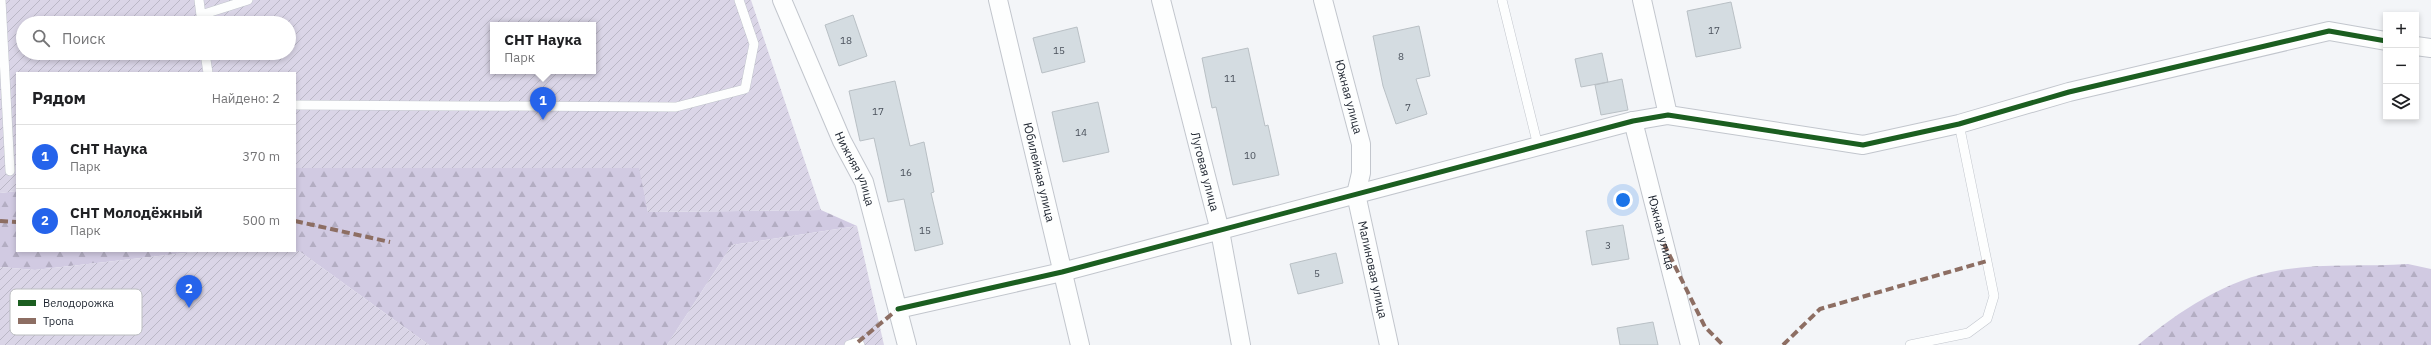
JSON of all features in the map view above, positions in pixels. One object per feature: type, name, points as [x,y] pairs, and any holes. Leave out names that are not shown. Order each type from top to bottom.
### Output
[{"type":"street","name":"Нижняя улица","points":[[782,0],[842,142],[864,182],[907,345]]},
{"type":"street","name":"Юбилейная улица","points":[[998,0],[1080,345]]},
{"type":"street","name":"Луговая улица","points":[[1161,0],[1220,231],[1241,345]]},
{"type":"street","name":"Южная улица","points":[[1324,0],[1361,144],[1361,173],[1356,194]]},
{"type":"street","points":[[1642,0],[1668,115]]},
{"type":"street","points":[[898,309],[1062,272],[1633,121],[1668,115],[1863,145],[1959,124],[2069,92],[2329,31],[2383,40]]},
{"type":"street","points":[[2419,46],[2431,48]]},
{"type":"street","name":"Южная улица","points":[[1633,121],[1690,345]]},
{"type":"street","name":"Малиновая улица","points":[[1356,194],[1389,345]]},
{"type":"lane","points":[[1,0],[10,171]]},
{"type":"lane","points":[[199,0],[201,16]]},
{"type":"lane","points":[[208,16],[248,0]]},
{"type":"lane","points":[[296,106],[676,107],[745,89],[754,44],[739,0]]},
{"type":"lane","points":[[1502,0],[1538,146]]},
{"type":"lane","points":[[206,60],[208,72]]},
{"type":"lane","points":[[1910,345],[1968,333],[1987,319],[1994,296],[1959,124]]},
{"type":"lane","points":[[849,345],[858,342],[860,345]]},
{"type":"green space","points":[[296,168],[640,168],[648,212],[821,210],[857,226],[732,245],[667,345],[429,345],[299,251],[296,251]]},
{"type":"green space","points":[[16,191],[16,252],[194,252],[35,270],[0,267],[0,193]]},
{"type":"green space","points":[[2408,264],[2431,269],[2431,345],[2138,345],[2170,320],[2205,298],[2261,274],[2296,268]]},
{"type":"shaded area","points":[[0,0],[751,0],[821,210],[648,212],[639,168],[296,168],[296,72],[16,72],[16,191],[0,193]]},
{"type":"shaded area","points":[[857,226],[884,345],[667,345],[732,245]]},
{"type":"shaded area","points":[[299,251],[429,345],[0,345],[0,267],[35,270],[194,252]]},
{"type":"building","points":[[1731,2],[1741,48],[1696,57],[1687,11]]},
{"type":"building","points":[[853,15],[867,56],[839,66],[825,25]]},
{"type":"building","points":[[1419,26],[1430,76],[1416,79],[1427,114],[1396,124],[1383,86],[1373,36]]},
{"type":"building","points":[[1077,27],[1085,62],[1042,73],[1033,38]]},
{"type":"building","points":[[1248,48],[1265,126],[1268,125],[1279,175],[1233,185],[1216,107],[1212,108],[1202,58]]},
{"type":"building","points":[[1602,53],[1608,82],[1581,87],[1575,59]]},
{"type":"building","points":[[1622,79],[1628,110],[1601,115],[1595,85]]},
{"type":"building","points":[[895,81],[910,146],[924,142],[934,192],[931,193],[943,244],[915,251],[904,199],[888,202],[874,138],[860,141],[849,91]]},
{"type":"building","points":[[1098,102],[1109,152],[1063,162],[1052,112]]},
{"type":"building","points":[[1623,225],[1629,259],[1592,265],[1586,231]]},
{"type":"building","points":[[1336,253],[1343,283],[1298,294],[1290,264]]},
{"type":"building","points":[[1653,322],[1658,345],[1620,345],[1617,328]]},
{"type":"marked path","points":[[0,221],[16,222]]},
{"type":"marked path","points":[[296,221],[390,242]]},
{"type":"marked path","points":[[1664,244],[1705,327],[1723,345]]},
{"type":"marked path","points":[[1783,345],[1820,309],[1987,261]]},
{"type":"marked path","points":[[858,342],[898,309]]},
{"type":"cycle path","points":[[898,309],[1062,272],[1633,121],[1668,115],[1863,145],[1959,124],[2069,92],[2329,31],[2383,40]]},
{"type":"place","name":"СНТ Наука","points":[[543,120]]},
{"type":"place","name":"СНТ Молодёжный","points":[[189,308]]}]
